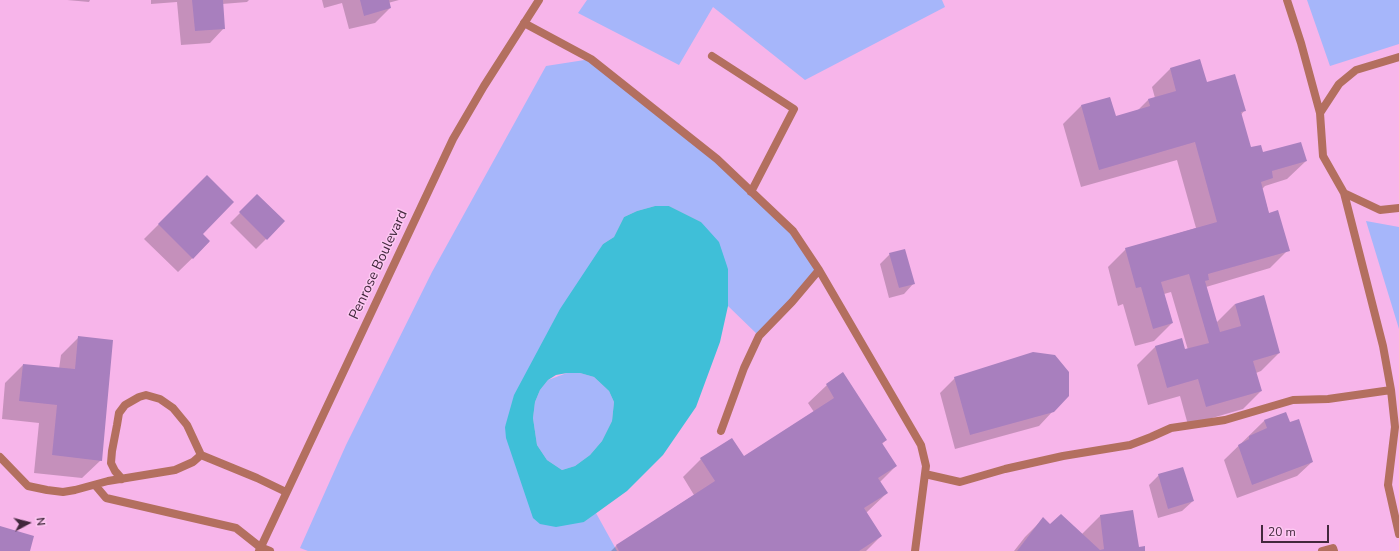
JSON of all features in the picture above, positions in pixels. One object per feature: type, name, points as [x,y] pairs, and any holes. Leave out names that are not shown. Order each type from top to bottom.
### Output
[{"type":"street","name":"Penrose Boulevard","points":[[260,549],[453,139],[484,86],[539,0]]},
{"type":"street","points":[[1287,0],[1301,43],[1320,113],[1323,156],[1344,193],[1383,346],[1397,427],[1388,485],[1399,534]]},
{"type":"street","points":[[524,23],[591,58],[717,159],[793,231],[819,270],[921,445],[926,466],[915,551]]},
{"type":"street","points":[[712,56],[794,109],[751,192]]},
{"type":"street","points":[[1320,113],[1338,84],[1356,70],[1399,57]]},
{"type":"street","points":[[1344,193],[1380,210],[1399,208]]},
{"type":"street","points":[[721,431],[744,368],[759,336],[792,302],[819,270]]},
{"type":"street","points":[[925,474],[960,482],[1006,469],[1063,456],[1130,445],[1171,428],[1225,420],[1293,400],[1328,399],[1391,390]]},
{"type":"street","points":[[122,479],[115,471],[111,463],[119,413],[125,405],[139,397],[146,395],[160,399],[173,408],[187,425],[201,455],[257,478],[286,492]]},
{"type":"street","points":[[0,457],[28,486],[63,492],[122,479],[175,470],[193,462],[201,455]]},
{"type":"street","points":[[95,485],[106,498],[236,528],[260,549],[270,551]]},
{"type":"street","points":[[1322,551],[1332,548],[1334,551]]},
{"type":"shaded area","points":[[587,0],[942,0],[945,7],[805,80],[713,7],[679,65],[578,13]]},
{"type":"shaded area","points":[[1307,0],[1399,0],[1399,44],[1330,66]]},
{"type":"shaded area","points":[[591,59],[717,159],[793,231],[819,270],[759,336],[728,306],[728,269],[701,222],[669,206],[655,206],[637,211],[624,217],[614,237],[603,244],[505,427],[584,522],[596,513],[617,551],[308,551],[300,548],[346,445],[432,272],[546,66]]},
{"type":"shaded area","points":[[655,206],[669,206],[701,222],[719,242],[728,269],[728,306],[720,342],[696,407],[663,455],[627,491],[584,522],[556,527],[540,524],[533,518],[506,438],[505,427],[514,395],[560,309],[603,244],[614,237],[624,217],[637,211]],"holes":[[[580,373],[594,377],[609,391],[614,402],[612,421],[602,441],[590,455],[575,466],[562,470],[547,460],[537,445],[533,418],[535,402],[540,390],[548,380],[556,375]]]},
{"type":"shaded area","points":[[1366,221],[1399,227],[1399,329]]},
{"type":"shaded area","points":[[567,373],[580,373],[594,377],[609,391],[614,402],[612,421],[602,441],[590,455],[575,466],[562,470],[547,460],[537,445],[533,418],[535,402],[540,390],[548,380]]},
{"type":"building","points":[[192,0],[223,0],[225,29],[195,31]]},
{"type":"building","points":[[360,0],[389,0],[391,8],[364,16]]},
{"type":"building","points":[[1200,59],[1207,82],[1235,74],[1246,111],[1241,112],[1251,147],[1261,145],[1263,152],[1301,142],[1307,161],[1272,171],[1273,178],[1261,182],[1269,213],[1278,210],[1290,251],[1208,274],[1209,280],[1205,281],[1220,332],[1241,326],[1235,304],[1264,295],[1280,353],[1253,361],[1262,391],[1206,407],[1198,379],[1167,388],[1155,346],[1182,338],[1185,349],[1209,343],[1189,274],[1161,282],[1173,323],[1153,329],[1141,287],[1136,288],[1125,248],[1217,222],[1195,142],[1099,170],[1081,105],[1110,97],[1116,116],[1150,106],[1148,99],[1176,91],[1170,68]]},
{"type":"building","points":[[207,175],[234,202],[203,234],[210,241],[193,259],[158,224]]},
{"type":"building","points":[[257,194],[285,221],[267,240],[239,212]]},
{"type":"building","points":[[905,249],[915,284],[899,288],[889,253]]},
{"type":"building","points":[[78,336],[113,340],[102,461],[52,455],[57,405],[19,401],[23,364],[75,369]]},
{"type":"building","points":[[1033,352],[1055,355],[1069,372],[1069,396],[1054,412],[970,435],[954,377]]},
{"type":"building","points":[[843,372],[887,440],[882,443],[897,466],[878,478],[888,493],[864,508],[882,536],[859,551],[619,551],[616,545],[715,481],[700,458],[732,438],[744,456],[834,398],[826,384]]},
{"type":"building","points":[[1286,412],[1290,422],[1299,419],[1313,462],[1252,485],[1238,445],[1249,439],[1249,436],[1267,428],[1264,420]]},
{"type":"building","points":[[1183,467],[1194,501],[1168,509],[1158,474]]},
{"type":"building","points":[[1133,510],[1139,547],[1145,546],[1145,551],[1017,551],[1043,517],[1050,524],[1061,514],[1100,550],[1104,549],[1100,515]]},
{"type":"building","points":[[0,526],[34,536],[30,551],[0,551]]}]
